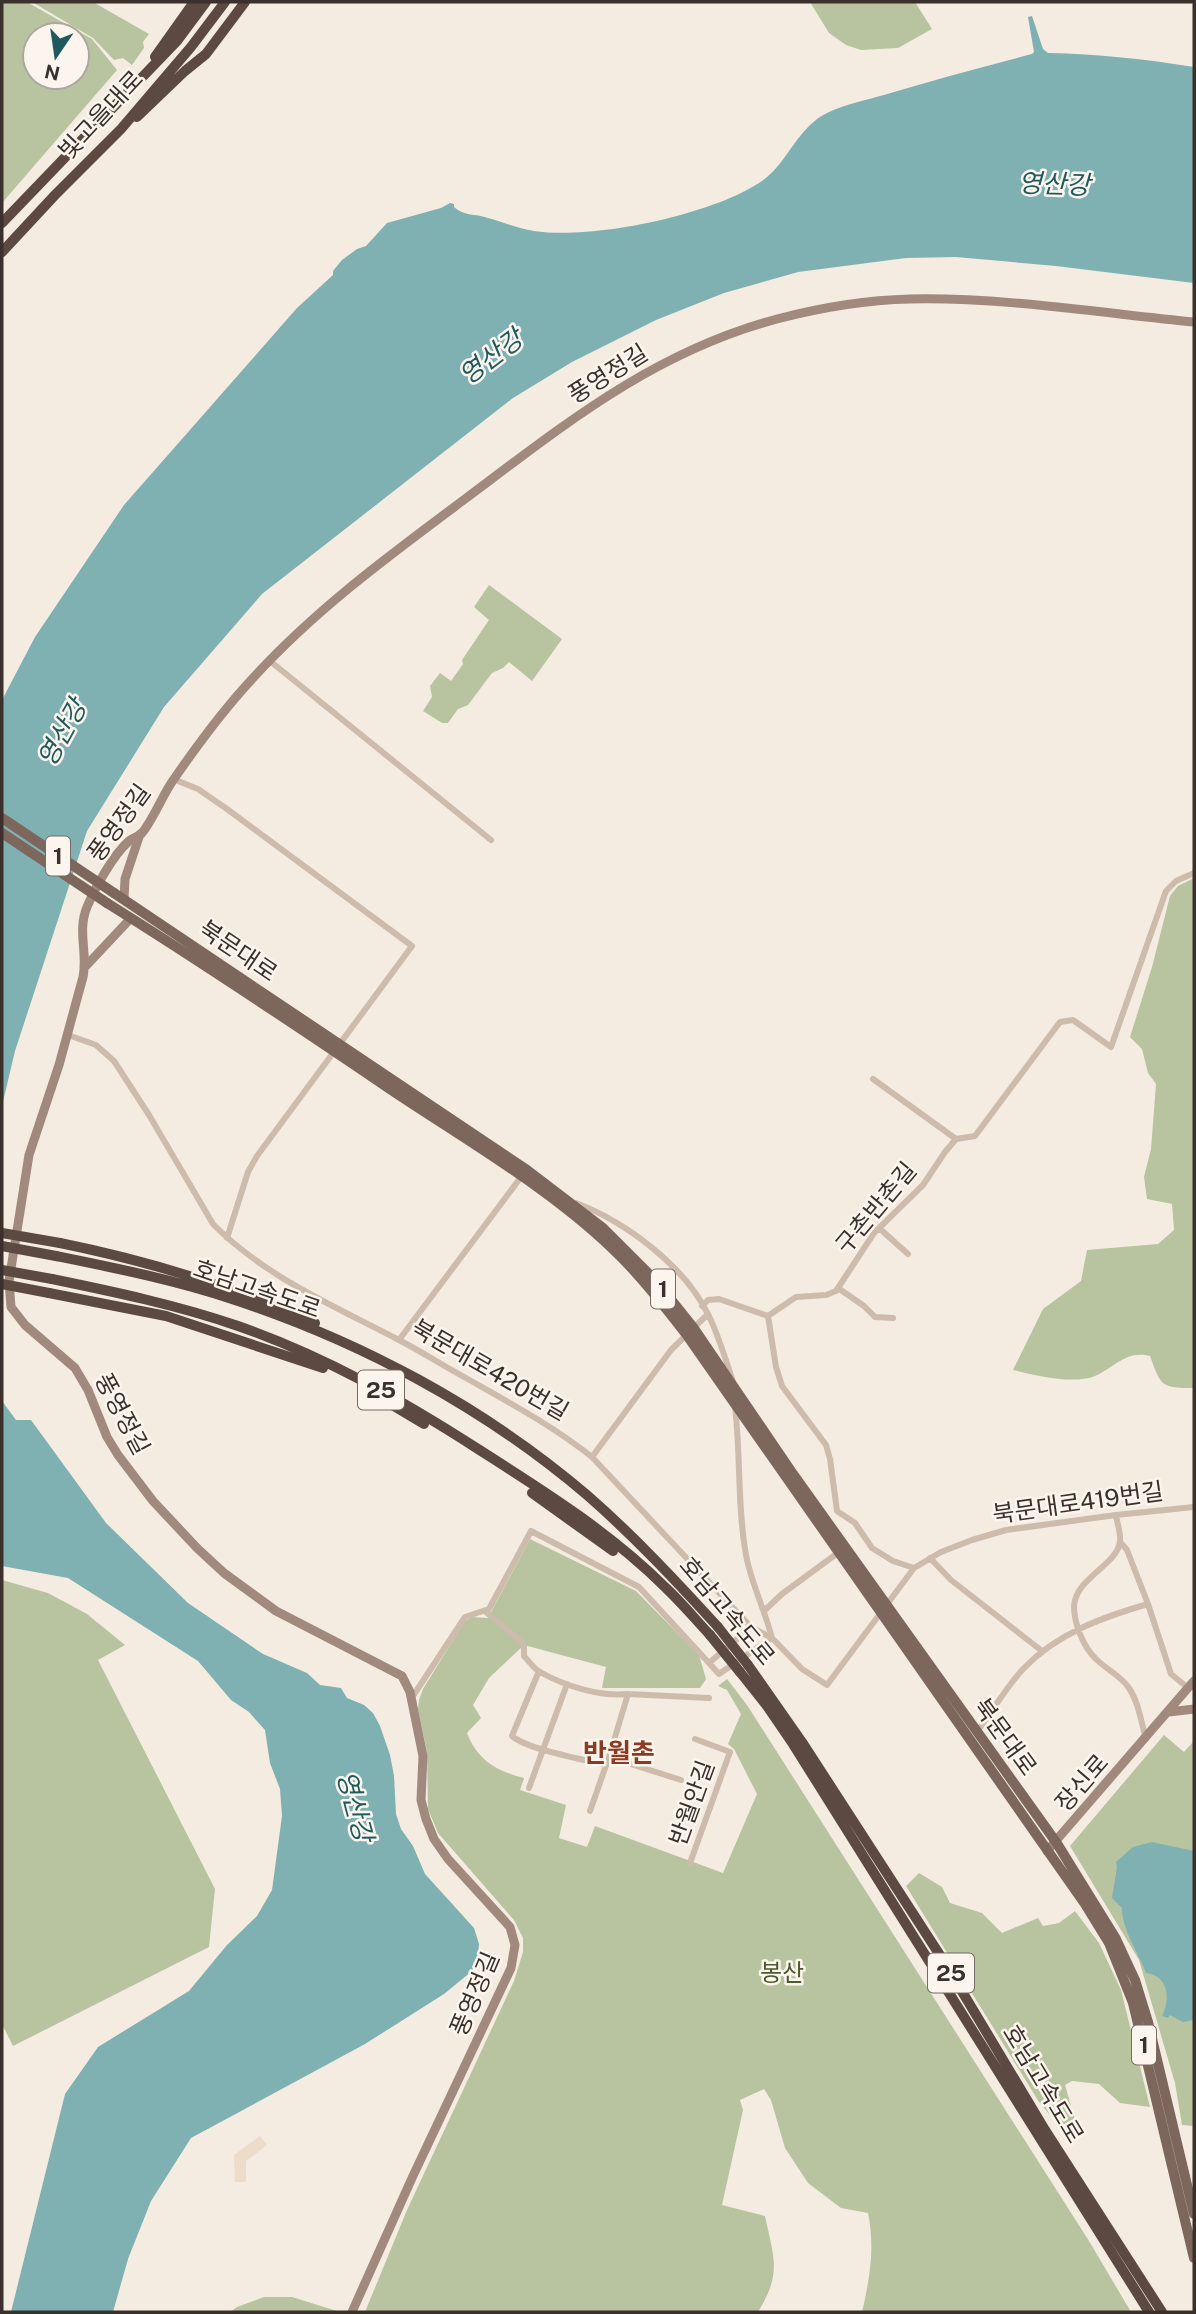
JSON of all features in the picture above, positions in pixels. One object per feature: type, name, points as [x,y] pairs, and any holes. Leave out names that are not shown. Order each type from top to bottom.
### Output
[{"type":"highway","points":[[134,86],[194,2]]},
{"type":"highway","name":"빛고을대로","points":[[2,223],[177,41],[206,2]]},
{"type":"highway","name":"빛고을대로","points":[[2,252],[121,129],[191,47],[225,2]]},
{"type":"highway","points":[[121,129],[147,110],[185,71],[206,54],[245,2]]},
{"type":"highway","points":[[2,1233],[60,1243],[168,1269],[251,1296],[388,1357],[476,1413]]},
{"type":"highway","name":"호남고속도로","points":[[2,1246],[166,1281],[272,1313],[381,1361],[476,1413],[586,1494],[671,1574],[802,1742],[938,1952],[1045,2130],[1162,2312]]},
{"type":"highway","name":"호남고속도로","points":[[2,1270],[174,1306],[236,1325],[357,1377],[442,1426],[561,1504],[625,1551],[714,1631]]},
{"type":"highway","points":[[2,1284],[166,1316],[335,1373],[441,1433],[514,1480],[642,1574],[667,1588]]},
{"type":"highway","name":"호남고속도로","points":[[744,1669],[1149,2312]]},
{"type":"main road","name":"북문대로","points":[[2,818],[336,1047],[567,1200],[631,1255],[737,1392],[1109,1943],[1133,2003],[1194,2258]]},
{"type":"main road","name":"북문대로","points":[[2,834],[336,1047]]},
{"type":"main road","name":"북문대로","points":[[524,1173],[621,1257],[690,1330],[735,1405],[839,1552],[1056,1842],[1116,1939],[1135,1980],[1148,2022],[1194,2214]]},
{"type":"street","name":"풍영정길","points":[[352,2312],[515,1956],[514,1937],[510,1927],[448,1859],[430,1831],[421,1800],[423,1755],[405,1681],[396,1671],[276,1611],[223,1573],[153,1501],[118,1455],[75,1368],[24,1325],[12,1307],[9,1281],[29,1155],[68,1035],[85,967],[81,939],[87,906],[105,874],[125,846],[141,834],[173,779],[236,697],[304,625],[358,579],[595,402],[666,361],[741,330],[800,314],[908,299],[970,300],[1194,322]]},
{"type":"street","points":[[270,661],[491,840]]},
{"type":"street","name":"풍영정길","points":[[173,779],[198,789],[227,809],[412,946],[336,1047]]},
{"type":"street","points":[[124,900],[125,880],[141,834]]},
{"type":"street","points":[[873,1079],[956,1139],[975,1136],[1060,1022],[1073,1020],[1111,1047],[1166,891],[1176,881],[1194,873]]},
{"type":"street","points":[[85,967],[131,918]]},
{"type":"street","name":"북문대로420번길","points":[[68,1035],[96,1045],[114,1061],[213,1224],[227,1238],[259,1262],[322,1301],[399,1340],[542,1421],[592,1457],[751,1627],[772,1638],[803,1669],[827,1685],[884,1610]]},
{"type":"street","points":[[227,1238],[251,1165],[270,1135],[336,1047]]},
{"type":"street","name":"구촌반촌길","points":[[768,1316],[796,1297],[826,1295],[838,1288],[858,1255],[879,1228],[923,1185],[944,1152],[956,1139]]},
{"type":"street","points":[[399,1340],[524,1173]]},
{"type":"street","points":[[567,1200],[616,1222],[649,1245],[688,1285],[708,1314],[737,1392]]},
{"type":"street","points":[[879,1228],[908,1254]]},
{"type":"street","points":[[838,1288],[875,1317],[893,1318]]},
{"type":"street","points":[[702,1306],[708,1300],[719,1299],[768,1316],[778,1376],[787,1394],[826,1445],[837,1511],[855,1523],[872,1548],[893,1561],[915,1568]]},
{"type":"street","points":[[592,1457],[671,1350],[708,1314]]},
{"type":"street","name":"북문대로","points":[[735,1405],[739,1437],[740,1509],[746,1556],[772,1638]]},
{"type":"street","name":"북문대로419번길","points":[[884,1610],[915,1568],[930,1558],[989,1534],[1116,1515],[1194,1507]]},
{"type":"street","points":[[1116,1515],[1120,1542],[1118,1549],[1076,1595],[1074,1608],[1084,1643],[1096,1659],[1117,1674],[1129,1687],[1137,1704],[1146,1739]]},
{"type":"street","points":[[486,1612],[531,1531],[639,1587],[719,1674],[772,1638]]},
{"type":"street","points":[[1120,1542],[1127,1550],[1148,1604],[1171,1674],[1192,1687]]},
{"type":"street","points":[[765,1610],[782,1594],[839,1552]]},
{"type":"street","points":[[930,1558],[951,1580],[1042,1651]]},
{"type":"street","points":[[976,1733],[1023,1669],[1042,1651],[1079,1628],[1148,1604]]},
{"type":"street","points":[[411,1699],[465,1617],[471,1613],[486,1612],[521,1641],[524,1656],[539,1671],[567,1684],[614,1695],[709,1698]]},
{"type":"street","points":[[709,1663],[751,1627]]},
{"type":"street","points":[[539,1671],[512,1735],[542,1748],[606,1765]]},
{"type":"street","points":[[529,1788],[567,1684]]},
{"type":"street","name":"장신로","points":[[1047,1851],[1192,1687]]},
{"type":"street","points":[[590,1811],[610,1757],[628,1694]]},
{"type":"street","points":[[1168,1712],[1194,1709]]},
{"type":"street","name":"반월안길","points":[[691,1863],[730,1752],[695,1739]]},
{"type":"street","name":"반월안길","points":[[610,1757],[681,1780]]},
{"type":"green space","points":[[2,2],[27,2],[60,21],[21,21],[21,91],[91,91],[91,38],[117,70],[2,203]]},
{"type":"green space","points":[[32,2],[93,2],[149,34],[143,42],[144,48],[132,65],[123,58],[114,60],[91,37],[91,21],[64,21]]},
{"type":"green space","points":[[810,2],[915,2],[932,29],[898,48],[861,50],[846,45],[829,33]]},
{"type":"green space","points":[[489,585],[562,639],[532,681],[509,662],[492,673],[468,705],[458,709],[448,723],[442,723],[423,711],[432,697],[430,686],[440,673],[451,681],[489,620],[474,607]]},
{"type":"green space","points":[[1194,878],[1194,1388],[1164,1384],[1150,1356],[1142,1355],[1127,1357],[1086,1379],[1054,1378],[1013,1370],[1043,1309],[1081,1281],[1087,1250],[1158,1244],[1174,1230],[1172,1204],[1147,1199],[1144,1177],[1151,1149],[1156,1084],[1148,1073],[1142,1049],[1130,1037],[1170,896],[1178,886]]},
{"type":"green space","name":"봉산","points":[[530,1539],[636,1591],[699,1655],[706,1679],[700,1688],[602,1688],[606,1667],[524,1645],[489,1678],[473,1705],[481,1718],[467,1733],[477,1751],[497,1768],[524,1778],[520,1790],[566,1805],[559,1838],[587,1847],[595,1826],[723,1873],[757,1794],[734,1749],[728,1744],[741,1714],[727,1690],[718,1686],[727,1679],[747,1705],[1089,2241],[1131,2312],[862,2312],[871,2262],[868,2213],[841,2208],[808,2183],[785,2148],[771,2100],[764,2089],[740,2100],[743,2110],[722,2205],[765,2216],[774,2266],[770,2287],[758,2312],[365,2312],[407,2210],[514,1981],[523,1952],[523,1938],[514,1920],[438,1833],[428,1809],[427,1752],[418,1709],[423,1689],[465,1621],[472,1617],[488,1618]]},
{"type":"green space","points":[[2,1580],[48,1593],[87,1614],[125,1645],[98,1660],[215,1889],[209,1947],[13,2046],[2,2024]]},
{"type":"green space","points":[[1164,1735],[1184,1752],[1194,1741],[1194,2126],[1182,2125],[1175,2083],[1139,1960],[1070,1846]]},
{"type":"green space","points":[[919,1873],[942,1887],[950,1903],[982,1913],[1002,1933],[1038,1918],[1043,1926],[1059,1923],[1075,1911],[1099,1943],[1121,1990],[1150,2107],[1120,2103],[1099,2084],[1072,2081],[1065,2085],[1074,2116],[1075,2132],[1069,2137],[1039,2102],[906,1886]]},
{"type":"green space","points":[[264,2297],[292,2297],[340,2312],[230,2312]]},
{"type":"shaded area","points":[[260,2136],[267,2145],[246,2161],[246,2182],[235,2182],[234,2155]]},
{"type":"water","name":"영산강","points":[[1032,16],[1043,49],[1048,53],[1121,57],[1194,67],[1194,283],[956,257],[906,258],[798,272],[724,293],[656,320],[572,362],[513,398],[262,594],[164,707],[87,831],[15,1051],[2,1106],[2,700],[35,637],[124,505],[297,308],[333,275],[342,260],[366,246],[387,223],[450,203],[466,214],[528,230],[559,233],[618,228],[682,215],[711,205],[738,195],[759,183],[778,166],[808,127],[829,112],[856,102],[1032,54],[1034,52],[1028,17]]},
{"type":"water","name":"영산강","points":[[2,1401],[16,1420],[31,1420],[106,1523],[188,1603],[263,1654],[307,1673],[320,1685],[341,1688],[347,1698],[364,1705],[373,1713],[390,1755],[396,1814],[401,1829],[413,1846],[425,1874],[474,1928],[479,1944],[478,1958],[472,1971],[444,1994],[365,2044],[191,2138],[151,2201],[128,2259],[113,2312],[11,2312],[65,2094],[98,2047],[189,1991],[227,1945],[257,1916],[272,1890],[282,1816],[280,1789],[270,1763],[265,1730],[249,1712],[231,1700],[198,1661],[68,1578],[2,1566]]},
{"type":"water","points":[[1152,1842],[1194,1851],[1194,2020],[1183,2022],[1170,2015],[1168,2018],[1162,2016],[1167,1997],[1164,1984],[1154,1975],[1146,1973],[1127,1933],[1122,1908],[1112,1898],[1116,1862],[1133,1847]]},
{"type":"district","name":"반월촌","points":[[619,1753]]}]
